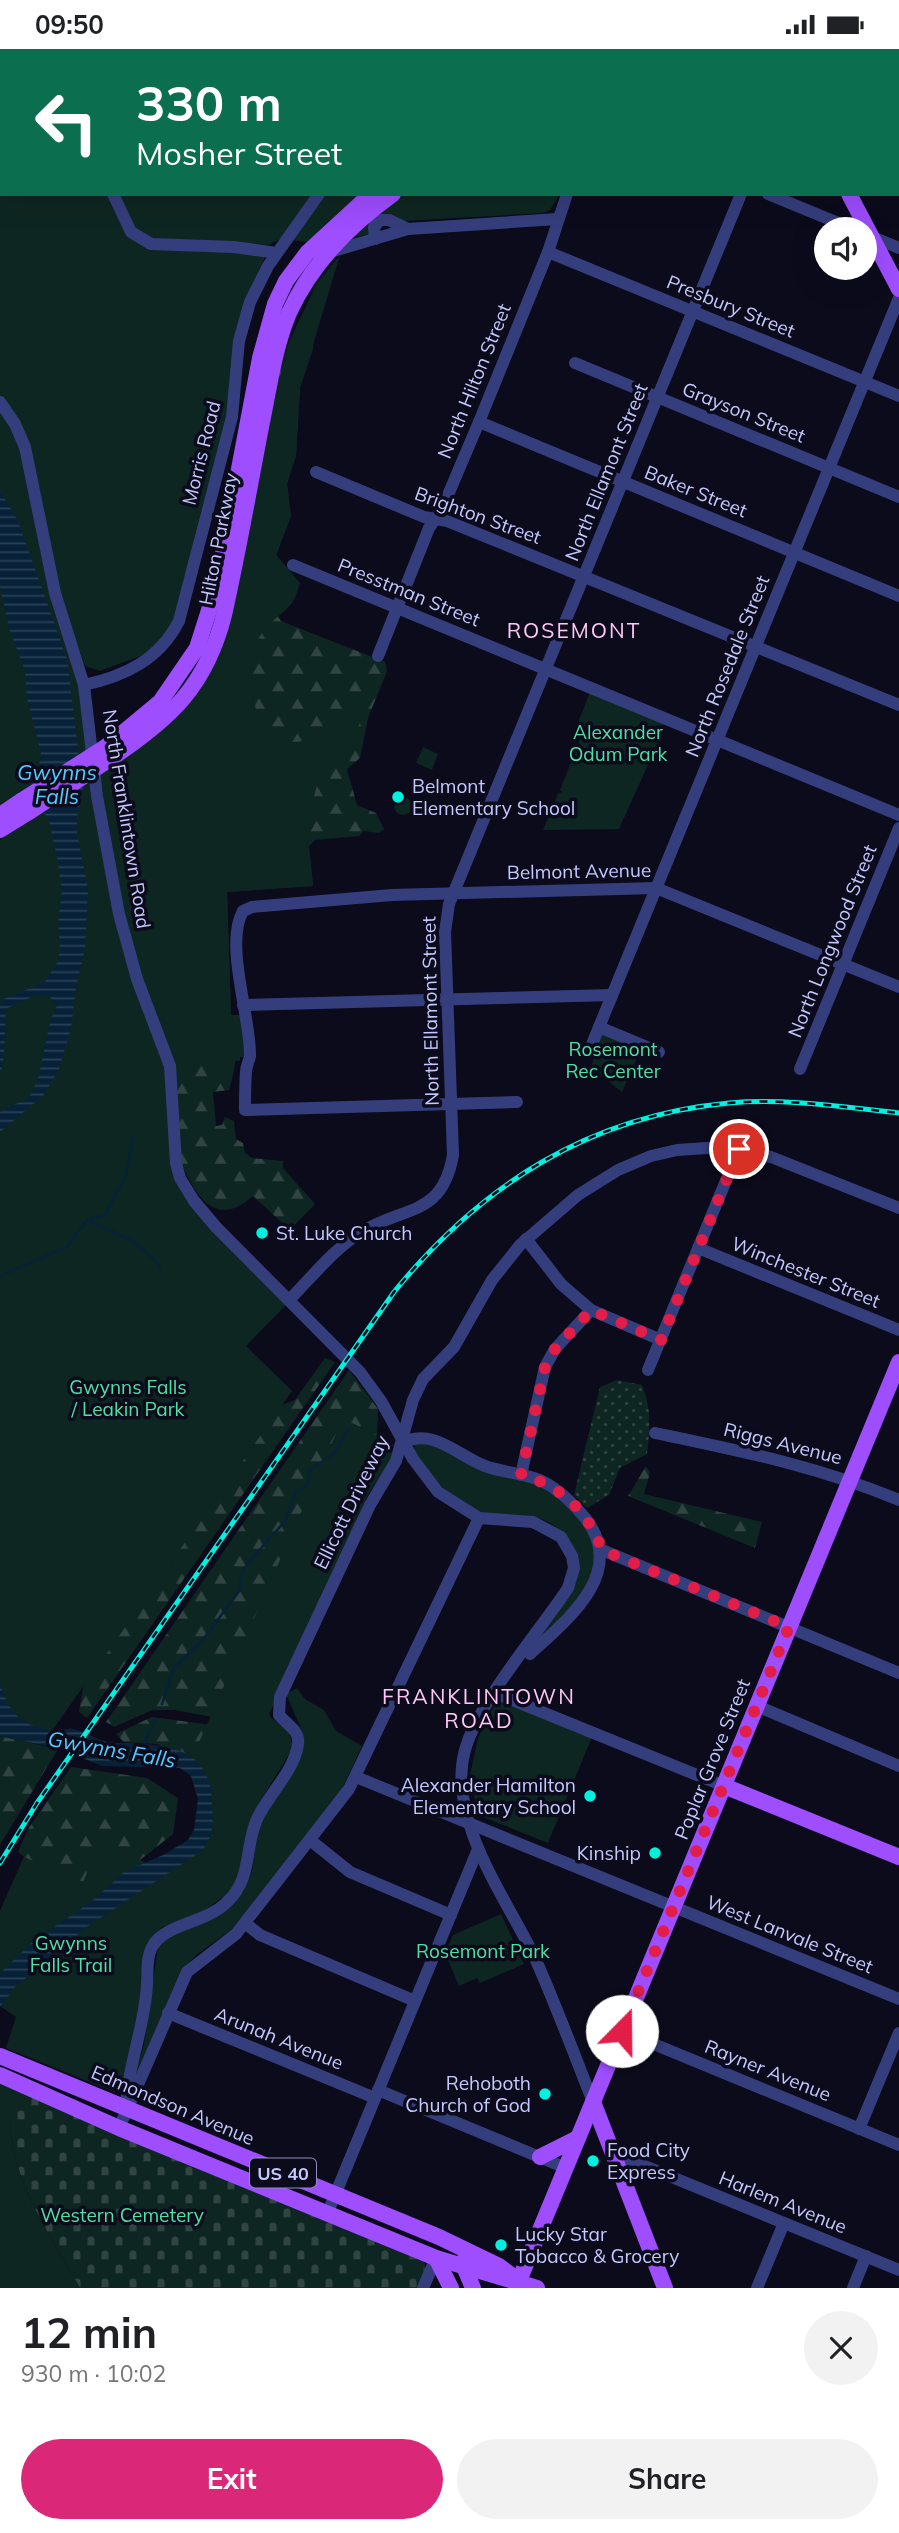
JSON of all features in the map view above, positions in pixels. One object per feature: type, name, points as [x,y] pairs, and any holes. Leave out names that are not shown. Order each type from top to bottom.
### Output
[{"type":"main road","name":"Hilton Parkway","points":[[110,752],[160,702],[197,648],[205,630],[217,585],[260,358],[275,305],[307,253],[369,196]]},
{"type":"main road","name":"Hilton Parkway","points":[[0,830],[25,806],[173,713],[188,696],[211,655],[224,615],[282,332],[308,279],[327,253],[391,196]]},
{"type":"main road","points":[[850,196],[860,217]]},
{"type":"main road","points":[[877,250],[899,289]]},
{"type":"main road","name":"Hilton Parkway","points":[[0,815],[25,806]]},
{"type":"main road","name":"Poplar Grove Street","points":[[517,2284],[899,1362]]},
{"type":"main road","points":[[724,1786],[899,1857]]},
{"type":"main road","name":"Edmondson Avenue","points":[[0,2056],[439,2237],[499,2266],[517,2284]]},
{"type":"main road","name":"Edmondson Avenue","points":[[0,2075],[119,2128],[436,2258],[537,2288]]},
{"type":"main road","name":"North Franklintown Road","points":[[593,2102],[665,2288]]},
{"type":"main road","points":[[540,2157],[578,2138]]},
{"type":"main road","name":"US 40","points":[[439,2237],[460,2257],[473,2288]]},
{"type":"main road","points":[[436,2258],[451,2288]]},
{"type":"street","points":[[114,196],[131,232],[150,244],[234,247],[277,253]]},
{"type":"street","name":"Morris Road","points":[[84,685],[141,665],[164,646],[179,621],[232,418],[244,321],[257,284],[318,196]]},
{"type":"street","name":"North Hilton Street","points":[[378,656],[479,422],[548,252],[556,219],[566,196]]},
{"type":"street","name":"North Ellamont Street","points":[[290,1299],[361,1232],[418,1209],[437,1196],[448,1178],[453,1155],[445,932],[453,893],[740,196]]},
{"type":"street","points":[[773,196],[824,217]]},
{"type":"street","points":[[327,253],[375,239],[374,227],[380,220],[389,220],[408,229],[556,219]]},
{"type":"street","points":[[877,239],[899,248]]},
{"type":"street","name":"Presbury Street","points":[[548,252],[899,396]]},
{"type":"street","name":"North Rosedale Street","points":[[590,1049],[899,298]]},
{"type":"street","name":"Grayson Street","points":[[575,363],[899,497]]},
{"type":"street","name":"North Franklintown Road","points":[[0,402],[15,424],[24,447],[55,593],[84,685],[97,796],[119,914],[136,979],[170,1066],[176,1163],[180,1178],[210,1221],[290,1299],[372,1386],[403,1443],[438,1492],[479,1518],[521,1520],[542,1525],[561,1537],[572,1556],[573,1578],[568,1588],[495,1693],[470,1735],[462,1762],[462,1781],[478,1849],[533,1955],[593,2102]]},
{"type":"street","name":"Baker Street","points":[[479,422],[899,596]]},
{"type":"street","name":"Brighton Street","points":[[316,472],[424,517],[447,521],[899,705]]},
{"type":"street","name":"Presstman Street","points":[[293,565],[899,815]]},
{"type":"street","name":"North Longwood Street","points":[[800,1069],[899,828]]},
{"type":"street","name":"Belmont Avenue","points":[[243,1005],[238,956],[239,922],[243,911],[252,907],[345,897],[453,893],[656,888],[899,987]]},
{"type":"street","points":[[517,1103],[245,1110],[245,1075],[250,1060],[248,1019],[243,1005],[612,995]]},
{"type":"street","points":[[599,1027],[659,1052]]},
{"type":"street","points":[[648,1370],[739,1149]]},
{"type":"street","name":"Ellicott Driveway","points":[[127,2109],[127,2085],[145,2013],[150,1952],[167,1931],[197,1922],[218,1910],[242,1883],[256,1822],[298,1748],[296,1731],[279,1715],[280,1697],[364,1516],[396,1461],[413,1400],[423,1379],[454,1347],[492,1280],[526,1239],[578,1195],[636,1161],[677,1150],[739,1149],[771,1157],[899,1208]]},
{"type":"street","points":[[526,1239],[561,1284],[591,1310],[661,1340]]},
{"type":"street","name":"Winchester Street","points":[[698,1248],[899,1331]]},
{"type":"street","points":[[521,1475],[545,1367],[555,1349],[591,1310]]},
{"type":"street","name":"Riggs Avenue","points":[[655,1433],[780,1459],[850,1480],[899,1500]]},
{"type":"street","points":[[403,1443],[413,1437],[427,1437],[488,1467],[545,1483],[566,1497],[594,1530],[602,1550],[899,1673]]},
{"type":"street","points":[[119,2128],[187,1972],[236,1934],[356,1777],[479,1518]]},
{"type":"street","name":"North Franklintown Road","points":[[512,1671],[586,1597],[596,1577],[602,1550]]},
{"type":"street","points":[[495,1693],[724,1786]]},
{"type":"street","points":[[757,1706],[899,1766]]},
{"type":"street","name":"West Lanvale Street","points":[[356,1777],[899,2000]]},
{"type":"street","points":[[310,1840],[350,1871],[451,1915]]},
{"type":"street","points":[[328,2212],[478,1849]]},
{"type":"street","points":[[245,1923],[260,1935],[415,2001]]},
{"type":"street","name":"Arunah Avenue","points":[[168,2013],[566,2168]]},
{"type":"street","name":"Rayner Avenue","points":[[622,2031],[899,2145]]},
{"type":"street","points":[[859,2129],[899,2033]]},
{"type":"street","name":"Harlem Avenue","points":[[613,2153],[899,2270]]},
{"type":"street","points":[[757,2288],[784,2223]]},
{"type":"street","points":[[853,2288],[866,2256]]},
{"type":"street","points":[[423,2288],[436,2258]]},
{"type":"green space","points":[[0,196],[112,196],[134,240],[241,250],[265,257],[246,299],[226,419],[196,531],[182,599],[162,639],[143,655],[100,671],[85,666],[62,603],[27,442],[0,397]]},
{"type":"green space","points":[[118,196],[359,196],[308,242],[280,239],[268,245],[204,240],[159,241],[134,230]]},
{"type":"green space","points":[[399,196],[559,196],[550,210],[543,213],[403,221],[389,214],[370,234],[349,238]]},
{"type":"green space","points":[[340,255],[300,388],[296,455],[287,484],[291,516],[276,555],[300,583],[292,603],[266,628],[258,640],[251,678],[256,711],[263,725],[273,735],[286,741],[303,741],[315,736],[349,713],[362,718],[350,745],[323,761],[303,840],[315,840],[309,846],[313,886],[227,892],[231,1015],[248,1015],[250,1057],[240,1057],[240,1061],[174,1061],[146,991],[129,937],[99,774],[155,737],[198,691],[289,342],[317,283]]},
{"type":"green space","points":[[317,283],[313,349],[300,388],[296,455],[287,484],[291,516],[276,555],[300,583],[292,602],[277,615],[281,621],[385,662],[387,671],[368,718],[360,758],[347,769],[357,805],[376,813],[384,829],[379,833],[364,831],[359,836],[315,840],[309,846],[313,886],[227,892],[231,1015],[237,1015],[237,1044],[229,1090],[213,1092],[216,1126],[222,1125],[225,1117],[234,1121],[236,1139],[243,1143],[245,1153],[252,1158],[283,1161],[283,1168],[315,1204],[290,1230],[253,1196],[240,1206],[228,1210],[217,1209],[208,1204],[192,1185],[181,1161],[155,737],[198,691],[273,395],[289,342]]},
{"type":"green space","points":[[0,407],[22,449],[80,689],[88,750],[0,808]]},
{"type":"green space","name":"Alexander Odum Park","points":[[590,692],[663,723],[665,727],[619,829],[543,830],[558,794],[562,792],[560,790],[581,737],[574,733]]},
{"type":"green space","points":[[423,747],[438,754],[432,770],[416,763]]},
{"type":"green space","name":"Gwynns Falls / Leakin Park","points":[[92,779],[98,827],[165,1064],[172,1165],[288,1303],[246,1346],[292,1391],[49,1735],[0,1720],[0,840]]},
{"type":"green space","points":[[399,797],[407,797],[412,806],[410,813],[399,815],[394,810],[394,802]]},
{"type":"green space","name":"Rosemont Rec Center","points":[[600,1033],[641,1049],[622,1092],[607,1080],[590,1072]]},
{"type":"green space","points":[[325,1358],[335,1362],[87,1718],[79,1712],[85,1676],[265,1411],[295,1400]]},
{"type":"green space","points":[[349,1370],[378,1409],[377,1436],[394,1445],[368,1494],[270,1712],[229,1720],[175,1710],[152,1710],[114,1727],[106,1722]]},
{"type":"green space","points":[[617,1380],[642,1385],[649,1419],[647,1454],[620,1468],[609,1495],[587,1508],[574,1495],[600,1387]]},
{"type":"green space","name":"Gwynns Falls Trail","points":[[343,1418],[394,1445],[391,1461],[368,1494],[269,1708],[270,1717],[289,1732],[293,1748],[260,1801],[241,1874],[229,1893],[196,1916],[162,1927],[147,1943],[135,2043],[121,2084],[114,2092],[6,2048],[16,2017],[0,2006],[0,1911],[24,1857],[83,1882],[100,1843],[156,1867],[191,1846],[206,1822],[188,1767]]},
{"type":"green space","points":[[418,1440],[504,1470],[535,1484],[562,1501],[583,1522],[593,1546],[591,1575],[576,1601],[540,1638],[571,1590],[570,1541],[540,1518],[486,1513],[462,1503],[440,1485],[419,1459],[414,1444]]},
{"type":"green space","points":[[646,1466],[650,1473],[644,1494],[762,1522],[755,1548],[628,1496]]},
{"type":"green space","name":"Gwynns Falls Trail","points":[[297,1688],[305,1699],[324,1710],[336,1731],[362,1746],[342,1789],[319,1821],[231,1930],[196,1955],[182,1970],[133,2080],[144,2045],[158,1946],[169,1937],[213,1918],[244,1891],[252,1871],[258,1826],[303,1733],[286,1694]]},
{"type":"green space","points":[[497,1700],[592,1737],[548,1843],[478,1815],[470,1775],[478,1738]]},
{"type":"green space","points":[[152,1717],[226,1727],[216,1839],[187,1863],[212,1795],[158,1744],[124,1742],[116,1734]]},
{"type":"green space","points":[[0,1736],[58,1749],[0,1845]]},
{"type":"green space","points":[[71,1767],[147,1778],[178,1798],[173,1834],[140,1860],[143,1862],[0,1973],[0,1911],[24,1857],[18,1852],[28,1829]]},
{"type":"green space","name":"Rosemont Park","points":[[501,1914],[524,1964],[480,1983],[477,1978],[459,1986],[445,1953],[453,1935]]},
{"type":"green space","points":[[0,2083],[12,2088],[10,2117],[18,2169],[39,2217],[80,2288],[0,2288]]},
{"type":"green space","name":"Western Cemetery","points":[[12,2088],[424,2262],[425,2271],[418,2288],[80,2288],[39,2217],[18,2169],[10,2117]]},
{"type":"water","name":"Gwynns Falls","points":[[0,491],[18,521],[67,659],[83,790],[77,817],[77,833],[88,889],[85,949],[76,987],[71,1028],[59,1069],[43,1096],[0,1132],[0,1112],[25,1100],[36,1084],[52,1016],[57,1006],[48,995],[34,996],[6,1009],[4,1056],[0,1075],[0,1004],[4,999],[45,982],[58,961],[58,922],[62,891],[49,821],[26,782],[39,767],[41,753],[27,699],[25,671],[9,628],[0,586]]},
{"type":"water","name":"Gwynns Falls","points":[[0,1684],[13,1712],[27,1723],[45,1729],[73,1729],[109,1742],[163,1746],[191,1757],[202,1767],[209,1781],[213,1821],[202,1851],[88,1926],[15,1987],[0,2007],[0,1973],[36,1939],[91,1902],[124,1872],[163,1855],[188,1840],[194,1830],[198,1799],[191,1776],[180,1768],[102,1766],[61,1749],[0,1736]]},
{"type":"waterway","points":[[0,1276],[67,1247],[87,1220],[105,1215],[126,1175],[133,1136]]},
{"type":"waterway","points":[[87,1220],[133,1241],[158,1263],[160,1269]]},
{"type":"waterway","points":[[162,1704],[174,1667],[201,1642],[240,1590],[240,1577],[247,1564],[286,1520],[295,1493],[308,1485],[309,1471],[334,1453],[348,1430]]},
{"type":"waterway","points":[[144,1743],[155,1721]]},
{"type":"railway","points":[[0,1863],[37,1803],[394,1292],[463,1219],[542,1162],[584,1140],[630,1123],[678,1110],[729,1103],[771,1102],[899,1113]]},
{"type":"place","name":"Belmont Elementary School","points":[[398,797]]},
{"type":"place","name":"St. Luke Church","points":[[262,1233]]},
{"type":"place","name":"Alexander Hamilton Elementary School","points":[[590,1796]]},
{"type":"place","name":"Kinship","points":[[655,1853]]},
{"type":"place","name":"Rehoboth Church of God","points":[[545,2094]]},
{"type":"place","name":"Food City Express","points":[[593,2161]]},
{"type":"place","name":"Lucky Star Tobacco & Grocery","points":[[501,2245]]},
{"type":"district","name":"ROSEMONT","points":[[574,630]]},
{"type":"district","name":"FRANKLINTOWN ROAD","points":[[479,1708]]},
{"type":"route","points":[[622,2031],[789,1627],[602,1550],[594,1530],[566,1497],[545,1483],[521,1475],[542,1376],[549,1357],[591,1310],[661,1340],[739,1149]]}]
